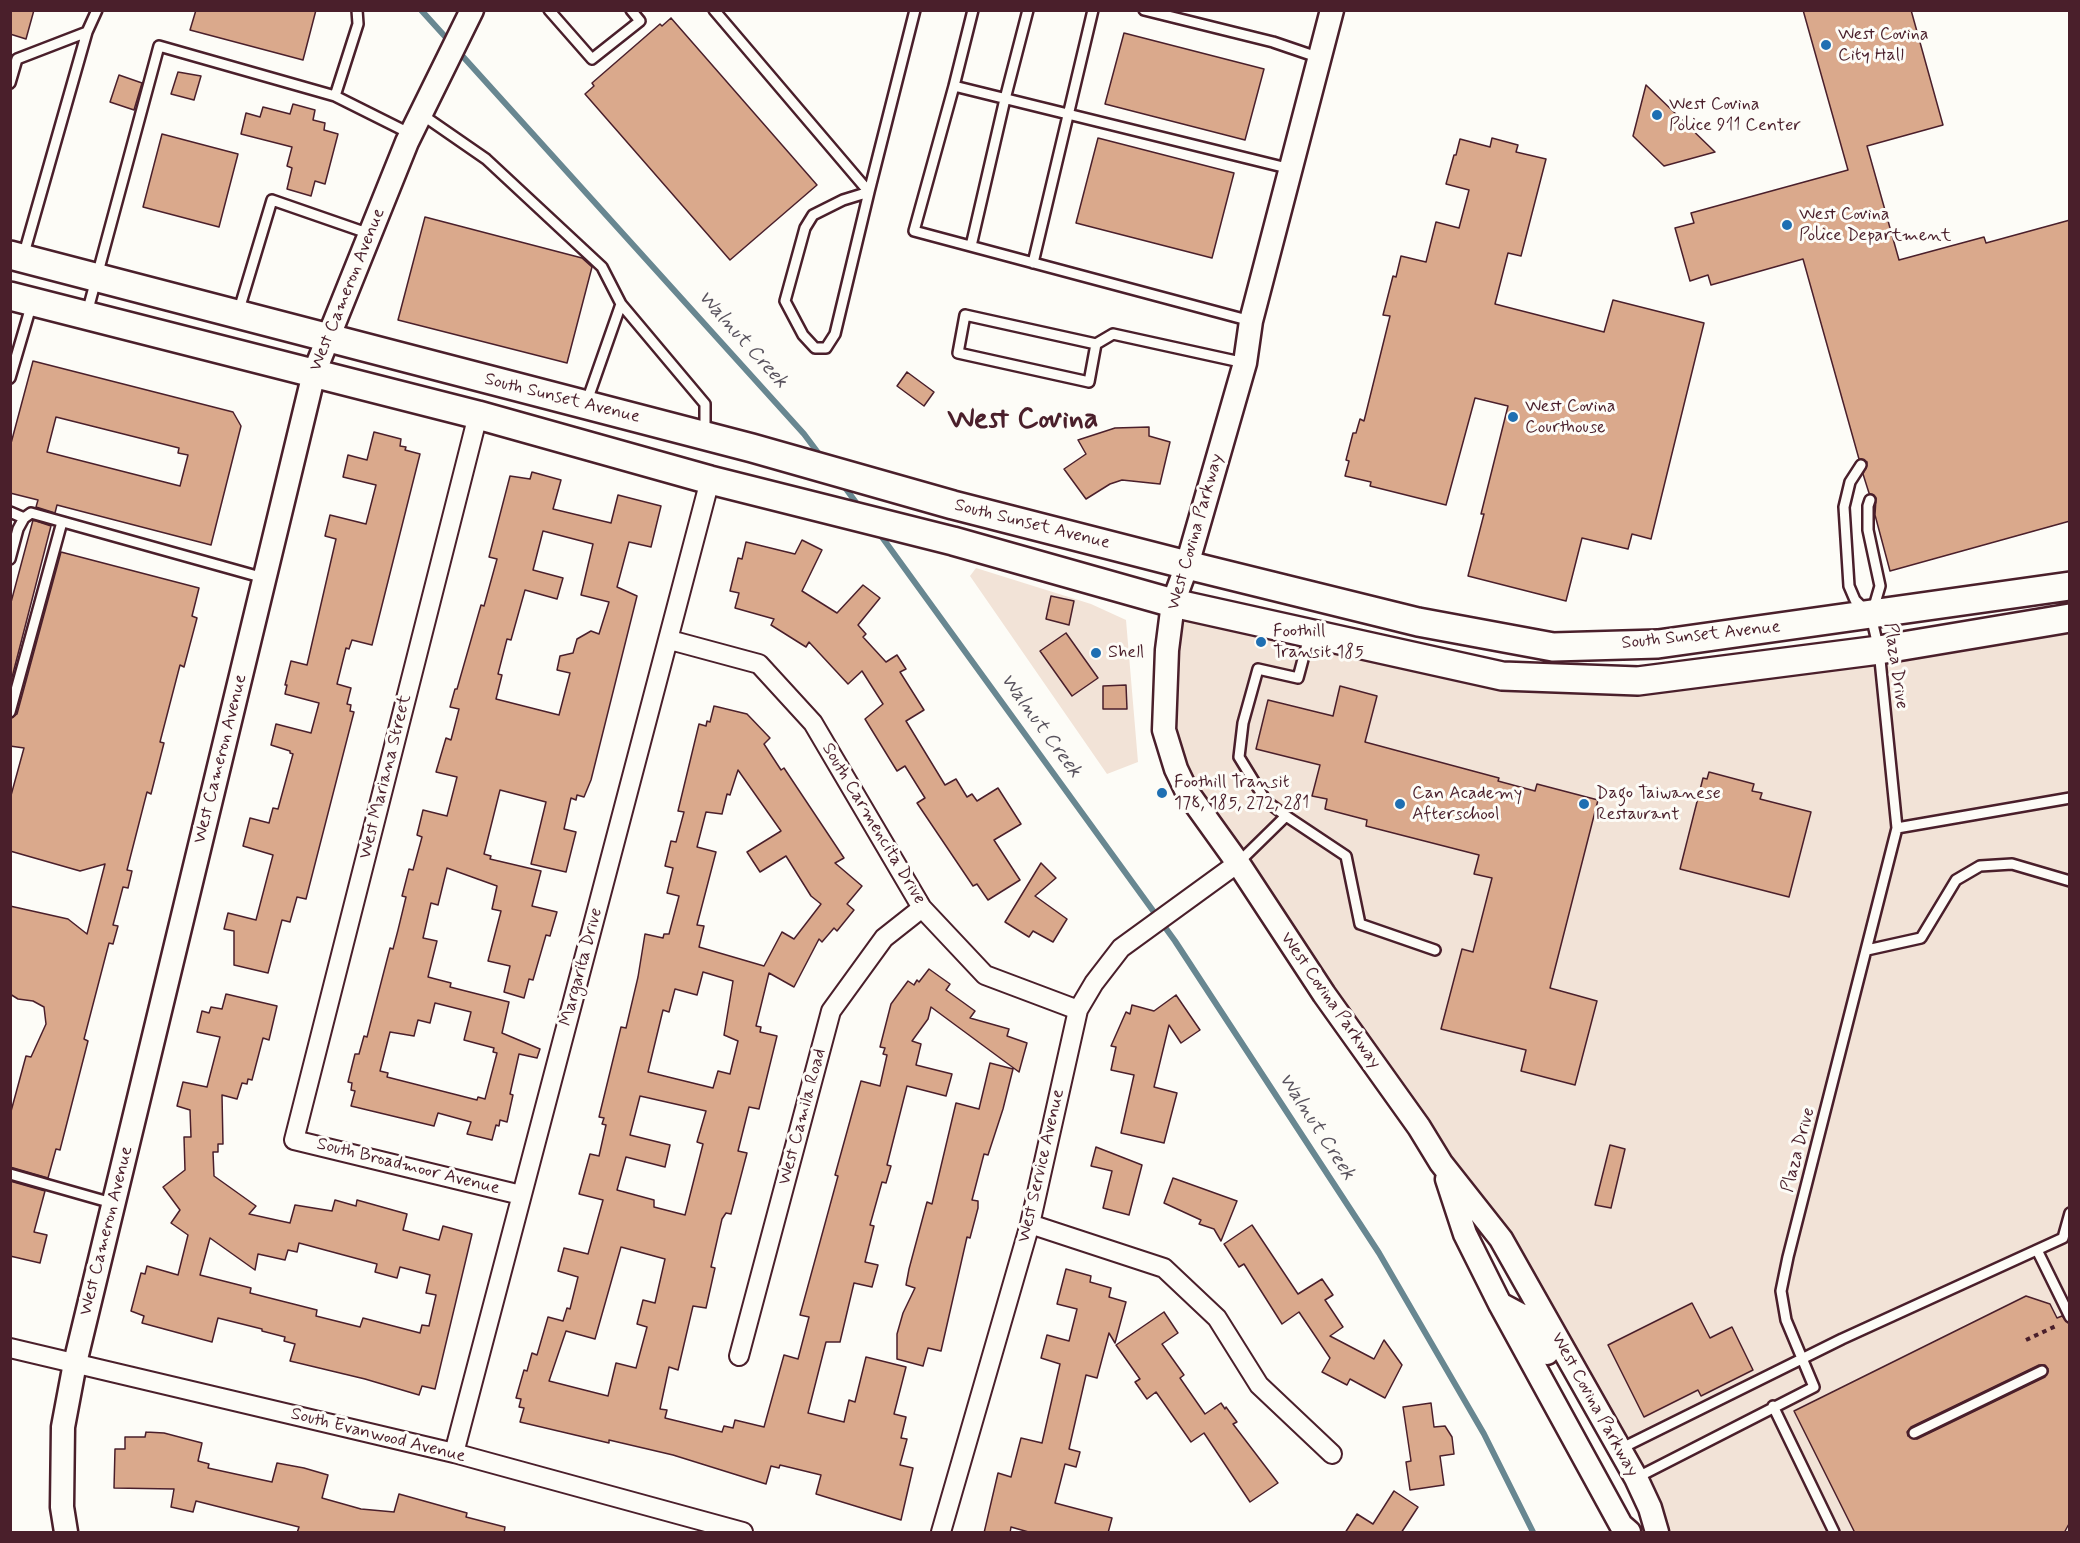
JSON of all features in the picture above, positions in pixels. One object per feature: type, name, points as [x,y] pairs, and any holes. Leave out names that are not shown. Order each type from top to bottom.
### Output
[{"type":"main road","name":"South Sunset Avenue","points":[[17,257],[752,448],[953,505],[1187,565],[1418,622],[1553,647],[1658,644],[2070,586]]},
{"type":"main road","name":"South Sunset Avenue","points":[[21,298],[478,415],[710,480],[953,541],[1173,603],[1502,676],[1638,681],[1879,650],[2070,618]]},
{"type":"street","name":"West Cameron Avenue","points":[[66,1533],[62,1508],[63,1427],[75,1363],[314,373],[409,138],[472,10]]},
{"type":"street","name":"West Covina Parkway","points":[[1332,10],[1251,321],[1245,363],[1187,565],[1173,603],[1167,650],[1164,730],[1186,792],[1238,863],[1324,994],[1419,1127],[1441,1163],[1502,1239],[1636,1478],[1650,1508],[1657,1533]]},
{"type":"street","name":"West Mariana Street","points":[[294,1140],[478,415]]},
{"type":"street","name":"Margarita Drive","points":[[454,1453],[670,640],[710,480]]},
{"type":"street","name":"South Carmencita Drive","points":[[670,640],[759,664],[813,723],[922,908],[985,975],[1078,1011]]},
{"type":"street","name":"West Service Avenue","points":[[941,1533],[1030,1224],[1078,1011],[1094,983],[1121,948],[1238,863]]},
{"type":"street","name":"West Camila Road","points":[[739,1356],[831,1011],[884,938],[922,908]]},
{"type":"street","name":"South Broadmoor Avenue","points":[[294,1140],[521,1194]]},
{"type":"street","name":"West Covina Parkway","points":[[1441,1163],[1465,1234],[1500,1304],[1621,1525],[1629,1533]]},
{"type":"street","points":[[1452,1196],[1476,1228],[1502,1239]]},
{"type":"street","points":[[1030,1224],[1164,1268],[1217,1318],[1259,1385],[1332,1454]]},
{"type":"street","points":[[1500,1304],[1528,1319],[1604,1453],[1619,1450]]},
{"type":"street","name":"South Evanwood Avenue","points":[[10,1348],[454,1453],[683,1525],[743,1533]]},
{"type":"lane","points":[[17,257],[87,32],[97,10]]},
{"type":"lane","points":[[335,96],[358,24],[357,10]]},
{"type":"lane","points":[[549,10],[592,59],[640,21],[631,10]]},
{"type":"lane","points":[[714,10],[868,192]]},
{"type":"lane","points":[[868,192],[843,200],[813,215],[805,228],[785,302],[803,334],[815,348],[826,348],[835,334],[868,192],[915,10]]},
{"type":"lane","points":[[973,10],[914,231],[1251,321]]},
{"type":"lane","points":[[971,246],[1028,10]]},
{"type":"lane","points":[[1033,263],[1093,10]]},
{"type":"lane","points":[[1144,10],[1273,42],[1320,57]]},
{"type":"lane","points":[[10,83],[17,59],[87,32]]},
{"type":"lane","points":[[86,315],[159,46],[335,96],[409,138]]},
{"type":"lane","points":[[954,86],[1291,169]]},
{"type":"lane","points":[[421,114],[486,159],[602,267],[621,304],[705,404],[705,436]]},
{"type":"lane","points":[[237,315],[272,200],[370,234]]},
{"type":"lane","points":[[10,378],[21,298]]},
{"type":"lane","points":[[586,405],[621,304]]},
{"type":"lane","points":[[1096,344],[1089,382],[958,353],[965,315],[1096,344],[1113,334],[1245,363]]},
{"type":"lane","points":[[1861,465],[1850,482],[1844,507],[1846,552],[1852,593],[1855,600],[1871,615],[1880,586],[1868,530],[1870,500]]},
{"type":"lane","points":[[10,512],[24,518]]},
{"type":"lane","points":[[10,559],[18,529],[24,518],[31,513],[264,578]]},
{"type":"lane","points":[[10,712],[62,522]]},
{"type":"lane","name":"Plaza Drive","points":[[1773,1406],[1814,1387],[1786,1320],[1781,1291],[1897,828],[1879,650],[1871,615]]},
{"type":"lane","points":[[1310,634],[1298,678],[1258,669],[1239,757],[1266,801],[1346,856],[1360,924],[1435,950]]},
{"type":"lane","points":[[1897,828],[2070,798]]},
{"type":"lane","points":[[1238,863],[1286,816]]},
{"type":"lane","points":[[1867,950],[1921,938],[1956,880],[1980,866],[2012,864],[2070,881]]},
{"type":"lane","points":[[10,1174],[114,1203]]},
{"type":"lane","points":[[1619,1450],[1801,1359],[2063,1238],[2070,1213]]},
{"type":"lane","points":[[2037,1250],[2070,1317]]},
{"type":"lane","points":[[1914,1433],[2042,1371]]},
{"type":"lane","points":[[1636,1478],[1773,1406],[1834,1533]]},
{"type":"path","points":[[2026,1340],[2059,1324]]},
{"type":"shaded area","points":[[976,568],[1091,604],[1126,620],[1138,762],[1107,774],[970,576]]},
{"type":"shaded area","points":[[1173,603],[1502,676],[1638,681],[2069,617],[2069,1532],[1650,1532],[1626,1481],[1609,1456],[1485,1236],[1176,769]]},
{"type":"building","points":[[10,10],[34,10],[26,39],[10,34]]},
{"type":"building","points":[[196,10],[316,10],[303,60],[190,30]]},
{"type":"building","points":[[1803,10],[1911,10],[1943,125],[1867,146],[1899,260],[1984,237],[1986,243],[2070,220],[2070,521],[1890,571],[1875,515],[1876,498],[1869,493],[1863,474],[1867,462],[1859,459],[1803,259],[1711,285],[1708,275],[1690,281],[1675,228],[1694,223],[1691,213],[1848,170]]},
{"type":"building","points":[[671,18],[817,185],[730,260],[585,94],[594,86],[592,83],[660,24],[662,26]]},
{"type":"building","points":[[1124,33],[1264,69],[1245,140],[1105,104]]},
{"type":"building","points":[[178,72],[201,76],[194,100],[171,94]]},
{"type":"building","points":[[119,75],[142,83],[134,110],[110,102]]},
{"type":"building","name":"West Covina Police 911 Center","points":[[1646,85],[1715,152],[1664,166],[1633,136]]},
{"type":"building","points":[[293,104],[315,110],[313,120],[325,123],[324,130],[338,134],[325,184],[315,181],[311,196],[287,189],[292,168],[287,166],[292,147],[241,134],[246,113],[260,117],[263,107],[290,114]]},
{"type":"building","points":[[162,134],[238,154],[219,227],[143,207]]},
{"type":"building","points":[[1098,138],[1234,173],[1212,258],[1076,223]]},
{"type":"building","points":[[1492,138],[1518,145],[1516,152],[1546,159],[1521,256],[1508,253],[1495,304],[1604,332],[1613,300],[1704,323],[1651,539],[1632,534],[1628,549],[1582,538],[1566,601],[1468,576],[1508,406],[1475,398],[1446,505],[1370,486],[1371,482],[1345,476],[1349,461],[1346,460],[1353,433],[1356,433],[1360,419],[1364,421],[1390,316],[1383,315],[1393,276],[1396,277],[1401,256],[1426,262],[1436,222],[1459,228],[1469,190],[1446,184],[1454,155],[1456,155],[1460,139],[1490,147]]},
{"type":"building","points":[[425,217],[582,258],[592,267],[567,363],[398,320]]},
{"type":"building","points":[[33,361],[233,412],[241,426],[211,545],[57,505],[55,513],[36,507],[38,500],[10,493],[10,447]],"holes":[[[56,417],[179,448],[178,453],[188,455],[180,486],[47,452]]]},
{"type":"building","points":[[907,372],[934,392],[924,406],[897,386]]},
{"type":"building","points":[[1149,427],[1149,436],[1170,442],[1160,484],[1122,480],[1110,484],[1086,499],[1064,469],[1086,454],[1078,440],[1115,428]]},
{"type":"building","points":[[374,432],[401,439],[400,446],[406,447],[405,450],[420,454],[372,645],[352,640],[349,649],[346,648],[337,684],[351,688],[347,704],[351,705],[350,711],[354,712],[306,899],[297,897],[290,922],[282,920],[268,973],[234,965],[234,931],[224,929],[228,913],[256,920],[273,855],[243,846],[250,818],[269,823],[273,808],[278,809],[293,754],[271,745],[276,724],[311,733],[319,703],[285,694],[287,685],[285,685],[291,661],[307,665],[336,539],[325,536],[330,515],[366,524],[376,485],[343,477],[348,455],[367,460]]},
{"type":"building","points":[[532,472],[561,480],[553,509],[611,523],[618,495],[661,506],[651,547],[629,542],[617,587],[637,596],[591,780],[584,797],[577,795],[576,800],[571,798],[564,829],[576,832],[566,872],[531,864],[546,802],[500,790],[484,854],[491,856],[490,859],[541,871],[532,906],[557,912],[550,936],[546,935],[533,980],[529,979],[524,998],[504,992],[510,966],[488,961],[501,911],[492,909],[497,886],[447,868],[438,905],[431,903],[423,938],[437,941],[428,977],[451,983],[450,987],[509,1002],[502,1033],[540,1049],[537,1058],[519,1054],[510,1094],[513,1095],[507,1122],[500,1120],[499,1126],[496,1125],[492,1140],[467,1134],[471,1122],[438,1113],[434,1126],[351,1106],[355,1091],[351,1090],[352,1083],[348,1082],[355,1054],[359,1054],[364,1036],[367,1037],[390,948],[393,949],[406,897],[402,896],[409,869],[413,870],[422,837],[417,835],[423,810],[447,816],[457,777],[436,772],[446,738],[451,740],[459,709],[450,707],[481,605],[484,606],[497,559],[489,557],[510,476],[530,479]],"holes":[[[543,531],[593,544],[581,595],[609,602],[599,634],[591,631],[577,639],[573,653],[560,656],[557,670],[570,673],[559,715],[496,699],[502,675],[498,674],[507,639],[511,640],[525,590],[557,599],[563,578],[533,570]],[[435,1003],[471,1012],[464,1040],[494,1048],[493,1052],[497,1053],[485,1099],[478,1097],[477,1100],[387,1077],[388,1073],[380,1071],[390,1032],[414,1036],[418,1020],[430,1023]]]},
{"type":"building","points":[[33,520],[51,526],[10,685],[10,606]]},
{"type":"building","points":[[802,540],[822,550],[802,591],[837,613],[863,585],[880,598],[858,625],[866,634],[863,637],[886,662],[897,655],[906,669],[900,672],[924,710],[906,721],[945,785],[956,779],[967,797],[972,794],[977,801],[998,788],[1021,824],[994,840],[1020,880],[988,900],[977,884],[973,886],[917,803],[925,798],[905,766],[897,771],[865,719],[883,704],[862,671],[848,684],[809,642],[806,647],[771,625],[774,619],[735,608],[739,593],[730,591],[738,558],[742,559],[746,542],[795,554]]},
{"type":"building","points":[[61,552],[199,588],[192,616],[197,618],[184,667],[180,665],[160,742],[164,743],[151,794],[147,792],[127,870],[132,871],[128,888],[123,887],[113,925],[118,926],[113,944],[109,943],[84,1039],[88,1041],[60,1150],[56,1149],[48,1178],[10,1167],[10,1115],[26,1056],[31,1057],[46,1024],[44,1007],[33,1001],[18,999],[10,994],[10,906],[68,919],[87,934],[105,864],[80,871],[10,851],[10,799],[24,748],[10,746],[10,719],[17,714]]},
{"type":"building","points":[[1051,596],[1074,601],[1069,625],[1046,619]]},
{"type":"building","points":[[1066,633],[1098,678],[1072,696],[1040,651]]},
{"type":"building","points":[[1126,685],[1127,709],[1103,709],[1103,686]]},
{"type":"building","points":[[1340,686],[1377,696],[1365,742],[1499,778],[1498,781],[1535,791],[1537,784],[1598,800],[1550,988],[1597,1001],[1575,1085],[1521,1071],[1526,1050],[1441,1029],[1462,949],[1473,952],[1492,878],[1474,874],[1479,855],[1366,826],[1367,820],[1325,809],[1327,799],[1312,796],[1320,765],[1256,749],[1268,700],[1333,716]]},
{"type":"building","points":[[714,706],[747,714],[770,738],[764,744],[781,770],[784,768],[844,858],[835,863],[862,886],[847,904],[854,910],[837,931],[834,928],[822,942],[819,939],[794,987],[769,973],[756,1026],[761,1027],[760,1032],[777,1036],[759,1109],[749,1107],[738,1151],[747,1153],[731,1214],[726,1213],[722,1219],[711,1267],[715,1268],[706,1308],[693,1306],[678,1370],[669,1367],[660,1409],[667,1410],[665,1418],[722,1432],[724,1426],[733,1428],[735,1420],[764,1427],[784,1355],[798,1359],[809,1317],[800,1315],[861,1081],[880,1086],[887,1055],[883,1054],[885,1048],[880,1047],[891,1004],[908,981],[914,985],[929,969],[950,984],[946,990],[975,1011],[970,1018],[1009,1029],[1007,1036],[1027,1043],[1019,1072],[931,1007],[928,1019],[912,1041],[921,1044],[916,1065],[952,1074],[946,1096],[907,1086],[887,1165],[891,1166],[886,1183],[882,1182],[870,1225],[874,1226],[865,1262],[878,1265],[872,1287],[854,1283],[840,1342],[826,1342],[808,1413],[844,1422],[849,1400],[855,1402],[866,1357],[906,1367],[894,1414],[906,1417],[901,1438],[907,1439],[900,1465],[913,1468],[901,1520],[816,1494],[821,1475],[780,1465],[779,1468],[771,1466],[766,1484],[673,1455],[520,1422],[524,1408],[519,1407],[521,1399],[516,1398],[524,1370],[527,1371],[532,1353],[537,1355],[548,1317],[563,1321],[567,1308],[570,1309],[578,1277],[558,1271],[564,1248],[588,1254],[603,1200],[579,1194],[590,1154],[599,1156],[606,1125],[602,1124],[604,1118],[599,1117],[621,1027],[626,1028],[645,934],[663,938],[664,934],[669,934],[679,896],[667,893],[673,868],[665,866],[671,841],[676,842],[684,812],[678,811],[699,724],[706,726],[707,721],[710,722]],"holes":[[[738,770],[781,831],[747,852],[760,872],[786,856],[811,896],[821,904],[794,939],[782,932],[764,966],[699,947],[704,926],[697,925],[716,852],[697,847],[706,812],[722,814],[727,794],[730,795]],[[703,972],[733,981],[724,1035],[738,1041],[730,1074],[718,1071],[713,1088],[648,1072],[663,1010],[669,1012],[675,989],[697,995]],[[640,1096],[706,1111],[697,1142],[703,1144],[685,1215],[654,1207],[654,1200],[617,1190],[626,1157],[665,1167],[670,1145],[630,1135]],[[621,1247],[665,1259],[655,1303],[643,1300],[637,1324],[647,1327],[636,1368],[616,1363],[608,1396],[549,1381],[566,1331],[595,1339]]]},
{"type":"building","points":[[1709,772],[1754,784],[1752,791],[1762,793],[1760,799],[1811,812],[1789,897],[1680,869],[1703,778],[1707,779]]},
{"type":"building","points":[[1041,863],[1056,878],[1035,896],[1067,919],[1053,942],[1033,931],[1029,937],[1005,922]]},
{"type":"building","points":[[226,994],[277,1006],[269,1040],[263,1038],[252,1080],[248,1079],[247,1084],[242,1083],[237,1099],[222,1095],[223,1144],[218,1144],[218,1152],[213,1152],[214,1176],[256,1206],[249,1214],[290,1223],[295,1205],[332,1211],[335,1200],[356,1206],[357,1200],[407,1214],[403,1230],[439,1240],[443,1226],[472,1234],[435,1389],[422,1386],[419,1395],[290,1361],[295,1344],[284,1341],[285,1337],[262,1331],[262,1329],[218,1318],[212,1342],[142,1323],[144,1316],[131,1311],[141,1273],[145,1274],[147,1266],[178,1275],[188,1235],[171,1223],[180,1210],[163,1187],[185,1170],[184,1137],[191,1137],[190,1110],[177,1106],[183,1082],[207,1087],[220,1037],[197,1032],[202,1011],[209,1013],[211,1007],[222,1009]],"holes":[[[210,1238],[255,1270],[258,1254],[285,1260],[288,1250],[297,1252],[299,1243],[377,1264],[375,1272],[397,1278],[400,1267],[430,1275],[426,1293],[436,1295],[429,1326],[422,1325],[420,1333],[363,1318],[360,1327],[316,1316],[317,1310],[250,1293],[251,1288],[200,1275]]]},
{"type":"building","points":[[1176,995],[1200,1030],[1181,1043],[1169,1025],[1154,1087],[1177,1093],[1164,1143],[1121,1133],[1134,1075],[1111,1070],[1116,1047],[1111,1046],[1126,1012],[1130,1014],[1132,1005],[1154,1011]]},
{"type":"building","points":[[990,1063],[1013,1069],[1003,1109],[988,1155],[984,1154],[972,1200],[978,1201],[978,1208],[970,1238],[967,1237],[941,1351],[928,1348],[923,1366],[897,1359],[897,1334],[903,1313],[915,1288],[906,1285],[909,1269],[927,1202],[932,1204],[956,1103],[979,1109]]},
{"type":"building","points":[[1610,1145],[1625,1149],[1611,1208],[1595,1205]]},
{"type":"building","points":[[1096,1147],[1142,1165],[1129,1215],[1103,1208],[1112,1171],[1091,1166]]},
{"type":"building","points":[[1173,1178],[1237,1201],[1221,1241],[1214,1229],[1199,1224],[1201,1220],[1164,1203]]},
{"type":"building","points":[[10,1181],[45,1191],[34,1232],[47,1235],[40,1263],[10,1256]]},
{"type":"building","points":[[1252,1225],[1298,1294],[1322,1279],[1333,1295],[1325,1300],[1343,1327],[1330,1336],[1374,1359],[1384,1340],[1402,1365],[1385,1398],[1350,1379],[1347,1385],[1322,1372],[1330,1358],[1299,1312],[1282,1324],[1244,1264],[1239,1267],[1224,1244]]},
{"type":"building","points":[[1066,1269],[1091,1276],[1090,1282],[1111,1288],[1109,1297],[1126,1302],[1115,1343],[1109,1333],[1097,1378],[1086,1375],[1069,1449],[1080,1452],[1076,1467],[1065,1464],[1055,1503],[1112,1518],[1108,1533],[1032,1533],[1011,1527],[1010,1533],[984,1533],[998,1473],[1011,1477],[1021,1438],[1042,1443],[1060,1364],[1041,1358],[1047,1335],[1069,1341],[1077,1309],[1057,1304]]},
{"type":"building","points":[[2026,1296],[2050,1304],[2057,1318],[2062,1316],[2070,1324],[2070,1522],[2064,1533],[1855,1533],[1794,1411]],"holes":[[[2039,1365],[2045,1365],[2048,1369],[2045,1377],[1917,1439],[1908,1436],[1907,1432],[1911,1427]]]},
{"type":"building","points":[[1692,1303],[1710,1338],[1732,1327],[1753,1370],[1701,1396],[1698,1390],[1644,1417],[1608,1345]]},
{"type":"building","points":[[1164,1312],[1178,1333],[1162,1344],[1184,1375],[1180,1378],[1205,1414],[1221,1403],[1225,1409],[1226,1407],[1237,1422],[1233,1424],[1278,1483],[1250,1502],[1204,1433],[1191,1442],[1156,1392],[1147,1399],[1135,1382],[1140,1379],[1116,1345]]},
{"type":"building","points":[[1431,1403],[1434,1427],[1445,1426],[1452,1437],[1454,1454],[1440,1456],[1444,1485],[1410,1490],[1406,1462],[1411,1461],[1403,1407]]},
{"type":"building","points":[[146,1432],[164,1433],[202,1443],[198,1461],[209,1464],[208,1468],[272,1482],[277,1463],[304,1468],[328,1475],[322,1498],[361,1509],[394,1512],[399,1494],[467,1513],[466,1517],[505,1527],[504,1533],[297,1533],[299,1527],[196,1501],[193,1512],[171,1507],[174,1489],[114,1488],[115,1449],[125,1449],[125,1437],[145,1437]]},
{"type":"building","points":[[1394,1491],[1418,1507],[1401,1533],[1345,1533],[1357,1514],[1373,1524]]},
{"type":"waterway","name":"Walnut Creek","points":[[421,10],[450,42]]},
{"type":"waterway","name":"Walnut Creek","points":[[457,50],[804,434],[822,458]]},
{"type":"waterway","name":"Walnut Creek","points":[[841,482],[860,508]]},
{"type":"waterway","name":"Walnut Creek","points":[[879,533],[1175,941],[1379,1253],[1484,1434],[1533,1532]]},
{"type":"place","name":"West Covina City Hall","points":[[1826,45]]},
{"type":"place","name":"West Covina Police 911 Center","points":[[1657,115]]},
{"type":"place","name":"West Covina Police Department","points":[[1787,225]]},
{"type":"place","name":"West Covina Courthouse","points":[[1513,417]]},
{"type":"place","name":"Foothill Transit 185","points":[[1261,642]]},
{"type":"place","name":"Shell","points":[[1096,653]]},
{"type":"place","name":"Foothill Transit 178, 185, 272, 281","points":[[1162,793]]},
{"type":"place","name":"Can Academy Afterschool","points":[[1400,804]]},
{"type":"place","name":"Dago Taiwanese Restaurant","points":[[1584,804]]},
{"type":"district","name":"West Covina","points":[[1023,421]]}]
